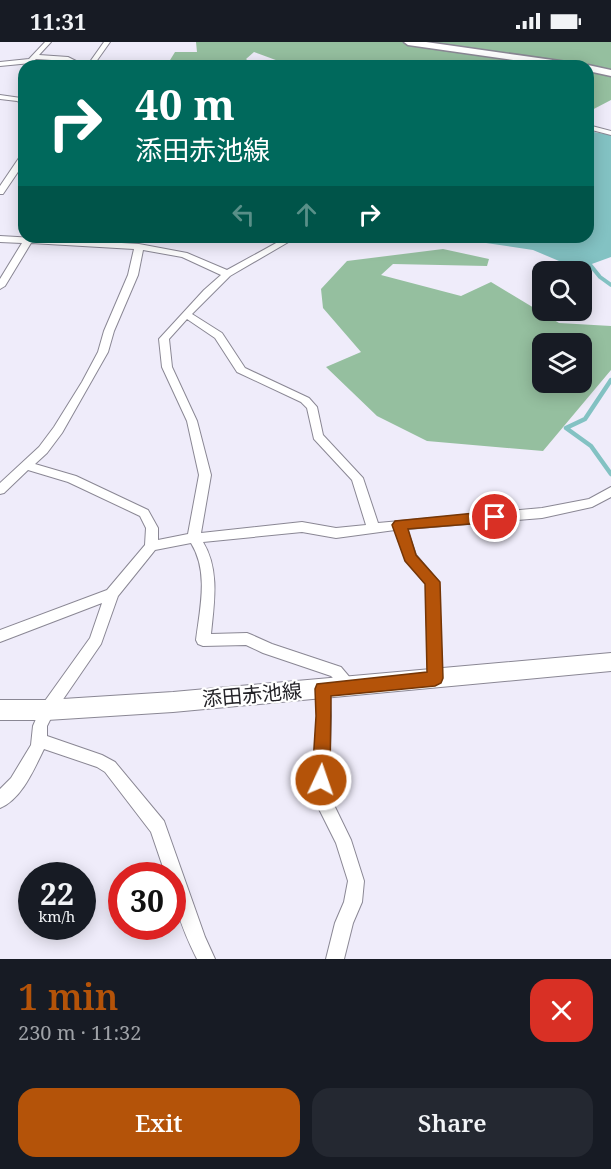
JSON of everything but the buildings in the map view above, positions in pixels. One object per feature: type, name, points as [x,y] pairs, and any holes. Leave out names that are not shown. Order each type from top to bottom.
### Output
[{"type":"main road","name":"添田赤池線","points":[[0,710],[47,710],[323,689],[611,662]]},
{"type":"street","points":[[30,60],[48,42]]},
{"type":"street","points":[[95,60],[106,46],[117,42]]},
{"type":"street","points":[[408,42],[532,60]]},
{"type":"street","points":[[104,60],[106,46]]},
{"type":"street","points":[[35,57],[70,60]]},
{"type":"street","points":[[0,64],[18,63]]},
{"type":"street","points":[[594,69],[611,73]]},
{"type":"street","points":[[0,97],[18,99]]},
{"type":"street","points":[[594,129],[611,133]]},
{"type":"street","points":[[0,192],[18,166]]},
{"type":"street","points":[[0,239],[18,240]]},
{"type":"street","points":[[0,286],[27,243]]},
{"type":"street","points":[[65,243],[139,247],[184,255],[227,274]]},
{"type":"street","points":[[282,243],[227,274],[164,339],[167,367],[192,421],[205,475],[194,538],[201,547],[208,577],[203,640],[247,639],[268,649],[336,671],[350,686]]},
{"type":"street","points":[[0,490],[27,466],[58,430],[103,352],[109,331],[133,275],[139,247]]},
{"type":"street","points":[[187,315],[215,332],[226,345],[233,363],[242,370],[305,400],[312,407],[318,436],[357,478],[373,528]]},
{"type":"street","points":[[0,800],[17,783],[38,746],[40,726],[47,710],[96,640],[112,594],[151,546],[152,528],[144,513],[72,479],[27,466]]},
{"type":"street","points":[[151,546],[194,538],[302,527],[336,533],[399,525],[542,513],[592,503],[611,492]]},
{"type":"street","points":[[399,525],[410,557],[432,582],[435,678]]},
{"type":"street","points":[[0,636],[112,594]]},
{"type":"street","points":[[323,689],[321,780],[327,810],[343,840],[356,881],[353,902],[344,923],[335,959]]},
{"type":"street","points":[[39,740],[110,767],[158,827],[197,941],[206,959]]},
{"type":"shaded area","points":[[196,42],[611,42],[611,100],[594,109],[594,60],[276,60],[254,52],[247,60],[170,60],[175,52],[197,52]]},
{"type":"shaded area","points":[[594,132],[611,135],[611,257],[592,264],[592,261],[559,261],[533,250],[486,243],[594,243]]},
{"type":"shaded area","points":[[443,249],[489,259],[487,266],[393,264],[381,275],[461,296],[491,282],[532,307],[532,321],[611,326],[611,370],[592,393],[592,333],[532,333],[532,393],[592,393],[543,451],[427,441],[377,416],[326,367],[361,352],[323,308],[321,289],[347,261]]},
{"type":"waterway","points":[[592,267],[611,285]]},
{"type":"waterway","points":[[611,380],[585,419],[566,428],[591,446],[611,474]]},
{"type":"route","points":[[321,780],[323,689],[435,678],[432,582],[410,557],[399,525],[495,517]]}]
